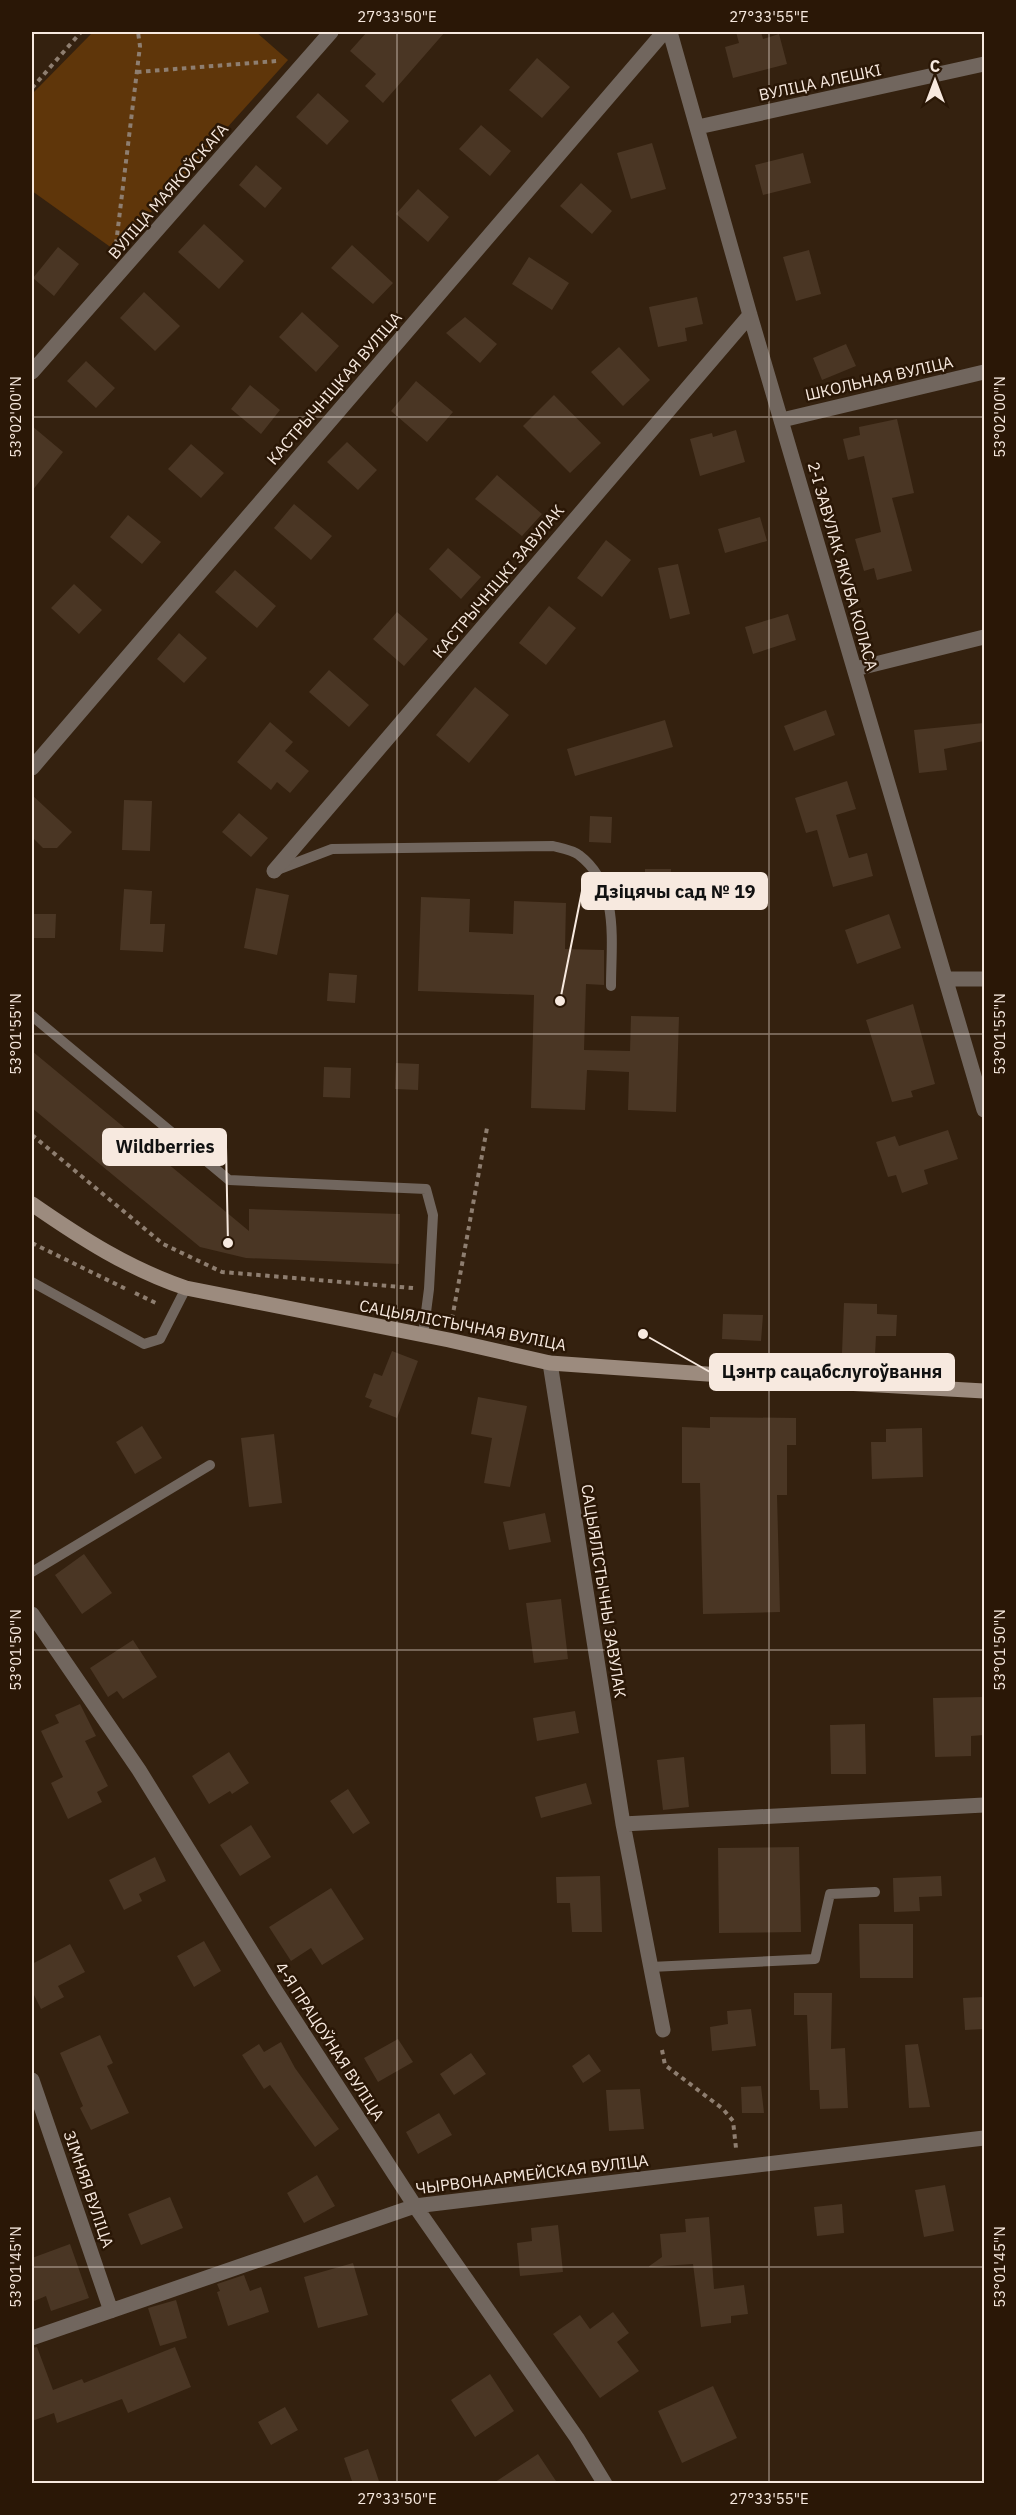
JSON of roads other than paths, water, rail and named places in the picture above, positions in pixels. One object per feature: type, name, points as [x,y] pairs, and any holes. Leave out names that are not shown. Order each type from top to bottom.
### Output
[{"type":"main road","name":"САЦЫЯЛІСТЫЧНАЯ ВУЛІЦА","points":[[32,1204],[78,1236],[150,1276],[186,1288],[449,1340],[550,1363],[984,1391]]},
{"type":"street","name":"ВУЛІЦА МАЯКОЎСКАГА","points":[[32,372],[331,32]]},
{"type":"street","name":"КАСТРЫЧНІЦКАЯ ВУЛІЦА","points":[[32,768],[664,32]]},
{"type":"street","name":"2-І ЗАВУЛАК ЯКУБА КОЛАСА","points":[[670,32],[750,315],[984,1110]]},
{"type":"street","name":"ВУЛІЦА АЛЕШКІ","points":[[698,127],[984,64]]},
{"type":"street","name":"КАСТРЫЧНІЦКІ ЗАВУЛАК","points":[[274,871],[750,315]]},
{"type":"street","name":"ШКОЛЬНАЯ ВУЛІЦА","points":[[782,420],[984,372]]},
{"type":"street","points":[[855,669],[984,638]]},
{"type":"street","points":[[947,979],[984,979]]},
{"type":"street","name":"САЦЫЯЛІСТЫЧНЫ ЗАВУЛАК","points":[[550,1363],[623,1824],[663,2030]]},
{"type":"street","name":"4-Я ПРАЦОЎНАЯ ВУЛІЦА","points":[[32,1614],[139,1770],[275,1990],[415,2206],[577,2438],[605,2484]]},
{"type":"street","points":[[623,1824],[984,1805]]},
{"type":"street","name":"ЗІМНЯЯ ВУЛІЦА","points":[[32,2080],[111,2311]]},
{"type":"street","name":"ЧЫРВОНААРМЕЙСКАЯ ВУЛІЦА","points":[[32,2338],[415,2206],[984,2138]]},
{"type":"lane","points":[[274,871],[332,849],[553,846],[578,854],[592,868],[604,888],[611,908],[611,986]]},
{"type":"lane","points":[[32,1016],[229,1180],[426,1189],[433,1215],[429,1289],[423,1335]]},
{"type":"lane","points":[[32,1282],[144,1344],[160,1340],[186,1288]]},
{"type":"lane","points":[[32,1572],[210,1465]]},
{"type":"lane","points":[[651,1968],[815,1959],[830,1894],[875,1892]]},
{"type":"place","name":"Дзіцячы сад № 19","points":[[560,1001]]},
{"type":"place","name":"Wildberries","points":[[228,1243]]},
{"type":"place","name":"Цэнтр сацабслугоўвання","points":[[643,1334]]}]
